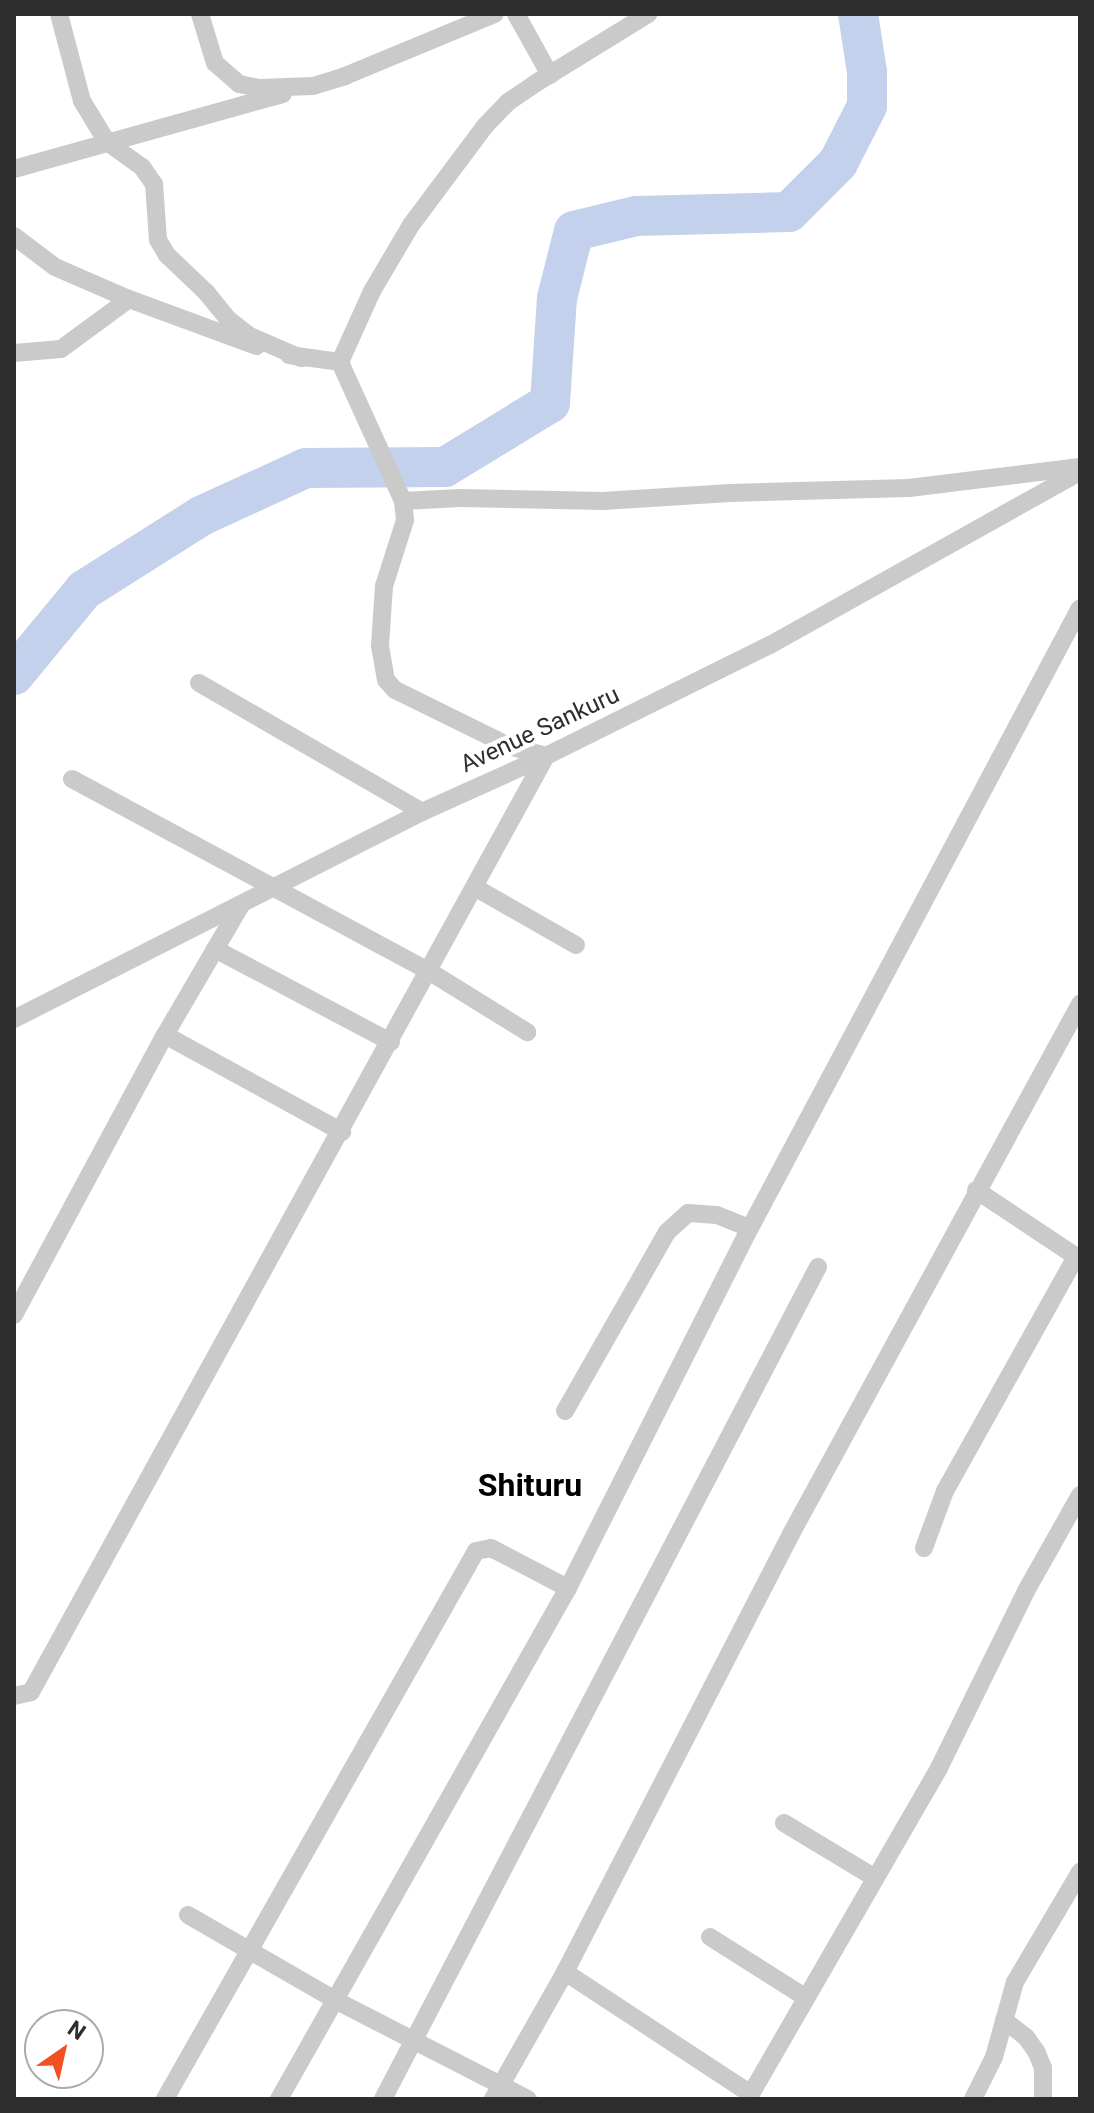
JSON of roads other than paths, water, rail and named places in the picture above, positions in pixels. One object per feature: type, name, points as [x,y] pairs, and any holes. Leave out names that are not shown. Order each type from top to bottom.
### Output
[{"type":"street","points":[[59,14],[82,101],[107,142],[142,167],[154,184],[158,240],[167,255],[206,292],[228,319],[250,336],[301,358]]},
{"type":"street","points":[[200,14],[215,63],[239,84],[259,88],[313,86]]},
{"type":"street","points":[[14,169],[313,86],[396,57],[495,14]]},
{"type":"street","points":[[516,14],[550,75]]},
{"type":"street","points":[[14,1696],[31,1692],[342,1132],[427,970],[476,888],[546,756],[509,746],[395,690],[386,680],[380,646],[384,586],[405,520],[403,501],[340,362],[372,291],[411,225],[485,126],[508,102],[648,14]]},
{"type":"street","points":[[14,236],[55,267],[230,339],[301,358],[340,362]]},
{"type":"street","points":[[14,353],[61,349],[129,299]]},
{"type":"street","points":[[403,501],[460,498],[603,501],[730,493],[909,488],[1080,470]]},
{"type":"street","name":"Avenue Sankuru","points":[[14,1019],[422,812],[546,756],[770,645],[1080,470]]},
{"type":"street","points":[[279,2099],[568,1588],[750,1228],[1080,608]]},
{"type":"street","points":[[199,683],[422,812]]},
{"type":"street","points":[[72,779],[427,970],[527,1032]]},
{"type":"street","points":[[476,888],[576,945]]},
{"type":"street","points":[[14,1315],[165,1035],[241,905]]},
{"type":"street","points":[[215,949],[391,1042]]},
{"type":"street","points":[[496,2092],[565,1972],[791,1534],[976,1190],[1072,1038],[1080,1004]]},
{"type":"street","points":[[165,1035],[342,1132]]},
{"type":"street","points":[[924,1548],[945,1491],[1078,1258],[976,1190]]},
{"type":"street","points":[[565,1411],[667,1232],[688,1213],[717,1215],[750,1228]]},
{"type":"street","points":[[383,2099],[818,1267]]},
{"type":"street","points":[[565,1972],[749,2096],[939,1768],[1026,1591],[1080,1495]]},
{"type":"street","points":[[165,2099],[476,1551],[491,1548],[568,1588]]},
{"type":"street","points":[[784,1823],[875,1878]]},
{"type":"street","points":[[973,2099],[994,2057],[1015,1982],[1080,1872]]},
{"type":"street","points":[[188,1915],[247,1952],[414,2043],[496,2092],[528,2099]]},
{"type":"street","points":[[710,1937],[805,1997]]},
{"type":"street","points":[[1004,2020],[1026,2037],[1037,2053],[1043,2068],[1043,2099]]},
{"type":"waterway","points":[[14,675],[84,590],[201,516],[306,468],[445,467],[550,403],[557,298],[574,231],[636,216],[789,212],[838,163],[867,106],[867,72],[858,14]]},
{"type":"district","name":"Shituru","points":[[530,1485]]}]
